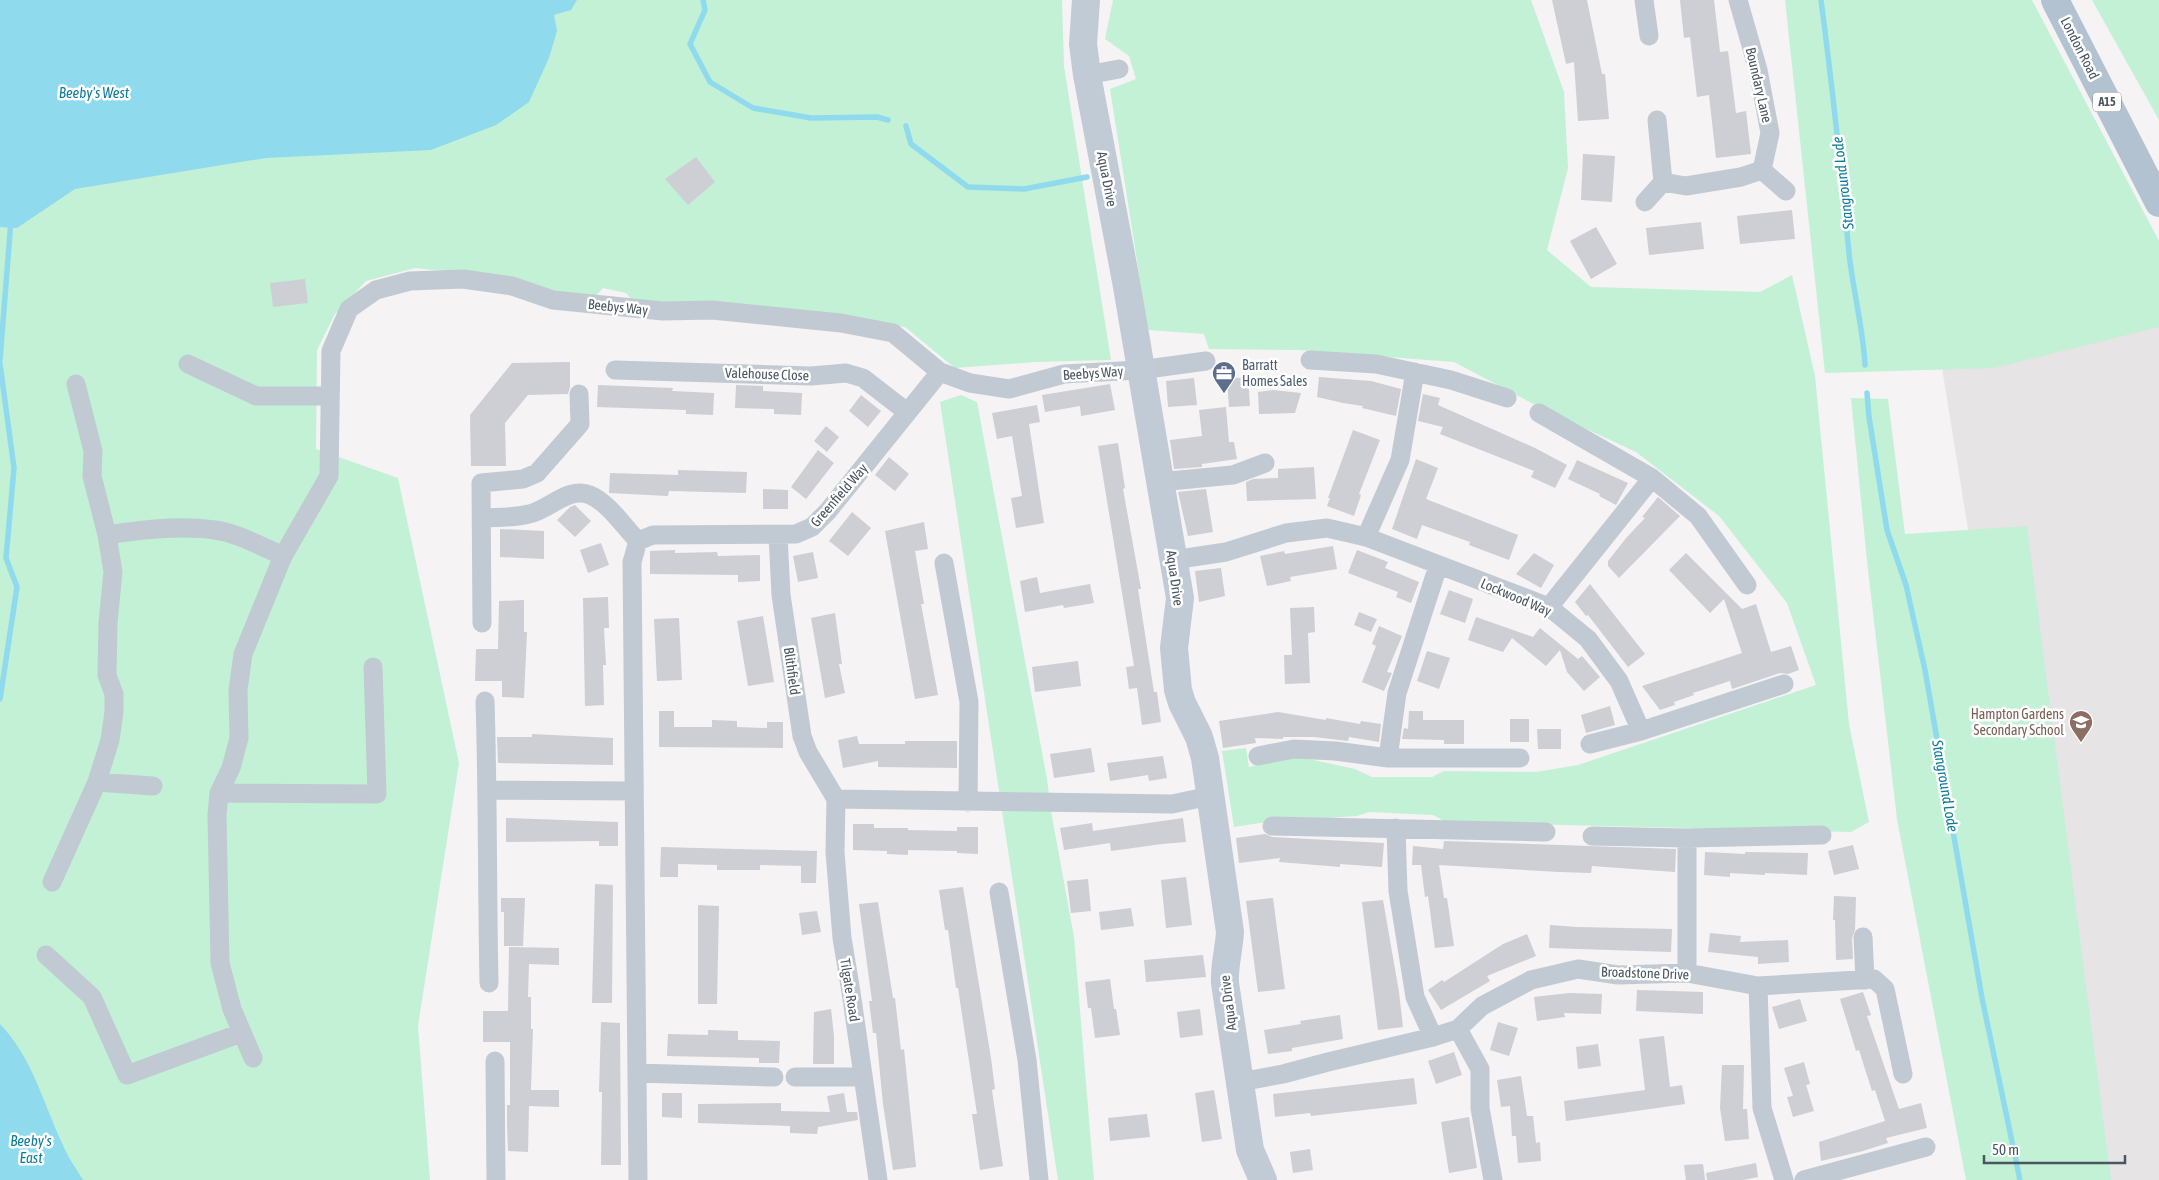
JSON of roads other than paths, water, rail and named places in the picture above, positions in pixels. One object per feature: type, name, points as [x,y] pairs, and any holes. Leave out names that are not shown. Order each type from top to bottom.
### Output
[{"type":"main road","name":"London Road","points":[[2055,0],[2159,203]]},
{"type":"street","name":"Aqua Drive","points":[[1086,0],[1083,44],[1087,75],[1126,281],[1180,598],[1174,648],[1178,690],[1202,748],[1230,932],[1230,947],[1224,964],[1224,983],[1250,1150],[1262,1180]]},
{"type":"street","points":[[1644,0],[1649,36]]},
{"type":"street","name":"Boundary Lane","points":[[1738,0],[1758,70],[1770,133],[1762,170]]},
{"type":"street","points":[[1087,75],[1119,69]]},
{"type":"street","points":[[1646,202],[1663,182],[1657,120]]},
{"type":"street","points":[[1663,182],[1686,186],[1741,177],[1762,170],[1786,191]]},
{"type":"street","name":"Beebys Way","points":[[219,793],[231,768],[239,738],[238,690],[243,654],[283,556],[330,476],[331,351],[349,309],[376,290],[419,280],[462,279],[512,286],[553,300],[663,311],[712,310],[841,323],[893,333],[940,372],[970,383],[1009,389],[1064,374],[1140,370],[1206,361]]},
{"type":"street","points":[[1310,360],[1376,364],[1451,380],[1507,398]]},
{"type":"street","points":[[188,364],[256,396],[330,396]]},
{"type":"street","name":"Valehouse Close","points":[[615,370],[811,376],[846,373],[863,378],[907,412]]},
{"type":"street","name":"Greenfield Way","points":[[638,541],[653,535],[778,535],[805,532],[821,520],[940,372]]},
{"type":"street","points":[[1366,538],[1400,460],[1414,372]]},
{"type":"street","points":[[52,882],[97,782],[110,740],[114,712],[114,694],[107,675],[108,623],[113,572],[107,535],[92,476],[93,451],[76,384]]},
{"type":"street","points":[[482,622],[481,483],[523,479],[536,473],[580,424],[579,394]]},
{"type":"street","points":[[1539,413],[1652,478],[1698,516],[1747,585]]},
{"type":"street","points":[[1159,482],[1233,475],[1265,463]]},
{"type":"street","points":[[1549,607],[1652,478]]},
{"type":"street","points":[[482,518],[532,514],[560,499],[583,493],[595,498],[638,541],[632,562],[638,1180]]},
{"type":"street","points":[[107,535],[157,527],[216,530],[283,556]]},
{"type":"street","name":"Lockwood Way","points":[[1173,560],[1226,552],[1286,533],[1327,528],[1366,538],[1549,607],[1588,639],[1619,682],[1641,731]]},
{"type":"street","name":"Blithfield","points":[[778,535],[780,586],[802,736],[808,752],[836,799]]},
{"type":"street","points":[[944,563],[969,702],[968,802]]},
{"type":"street","points":[[1388,758],[1398,693],[1438,566]]},
{"type":"street","points":[[253,1058],[232,1009],[220,963],[217,815],[219,793],[376,794],[373,667]]},
{"type":"street","points":[[1590,744],[1641,731],[1784,684]]},
{"type":"street","points":[[484,700],[488,790],[486,818],[489,983]]},
{"type":"street","points":[[1258,756],[1294,750],[1335,751],[1388,758],[1520,758]]},
{"type":"street","points":[[97,782],[153,786]]},
{"type":"street","points":[[488,790],[634,791]]},
{"type":"street","points":[[836,799],[1172,804],[1210,796]]},
{"type":"street","name":"Tilgate Road","points":[[836,799],[835,852],[838,906],[878,1180]]},
{"type":"street","points":[[1272,826],[1546,832]]},
{"type":"street","points":[[1396,828],[1398,891],[1415,997],[1433,1037]]},
{"type":"street","points":[[1592,836],[1686,838],[1822,834]]},
{"type":"street","points":[[1686,838],[1687,973]]},
{"type":"street","points":[[999,892],[1027,1060],[1039,1180]]},
{"type":"street","points":[[1863,937],[1864,980]]},
{"type":"street","points":[[46,955],[92,998],[127,1075],[241,1033]]},
{"type":"street","name":"Broadstone Drive","points":[[1240,1082],[1283,1074],[1433,1037],[1458,1029],[1482,1006],[1531,980],[1578,969],[1618,975],[1687,973],[1758,986],[1874,979],[1885,989],[1903,1074]]},
{"type":"street","points":[[1758,986],[1762,1108],[1784,1180]]},
{"type":"street","points":[[1458,1029],[1480,1068],[1480,1108],[1493,1180]]},
{"type":"street","points":[[495,1061],[496,1180]]},
{"type":"street","points":[[637,1073],[774,1076]]},
{"type":"street","points":[[795,1076],[863,1077]]},
{"type":"street","points":[[1804,1180],[1926,1147]]},
{"type":"water","name":"Beeby's West","points":[[0,0],[577,0],[571,10],[554,15],[557,31],[549,58],[529,102],[496,125],[431,150],[266,158],[75,189],[17,228],[0,227]]},
{"type":"water","name":"Beeby's East","points":[[0,1024],[21,1051],[29,1065],[64,1148],[83,1180],[0,1180]]},
{"type":"waterway","points":[[703,0],[705,10],[690,44],[710,82],[753,108],[811,118],[877,117],[888,120]]},
{"type":"waterway","name":"Stanground Lode","points":[[1821,0],[1849,253],[1865,365]]},
{"type":"waterway","points":[[906,126],[911,144],[968,187],[1024,189],[1087,177]]},
{"type":"waterway","points":[[0,360],[11,220]]},
{"type":"waterway","points":[[0,364],[14,468],[6,558],[17,587],[0,699]]},
{"type":"waterway","name":"Stanground Lode","points":[[1867,393],[1887,530],[1906,585],[1925,670],[1982,998],[2020,1180]]},
{"type":"place","name":"Barratt Homes Sales","points":[[1224,394]]},
{"type":"place","name":"Hampton Gardens Secondary School","points":[[2081,743]]}]
